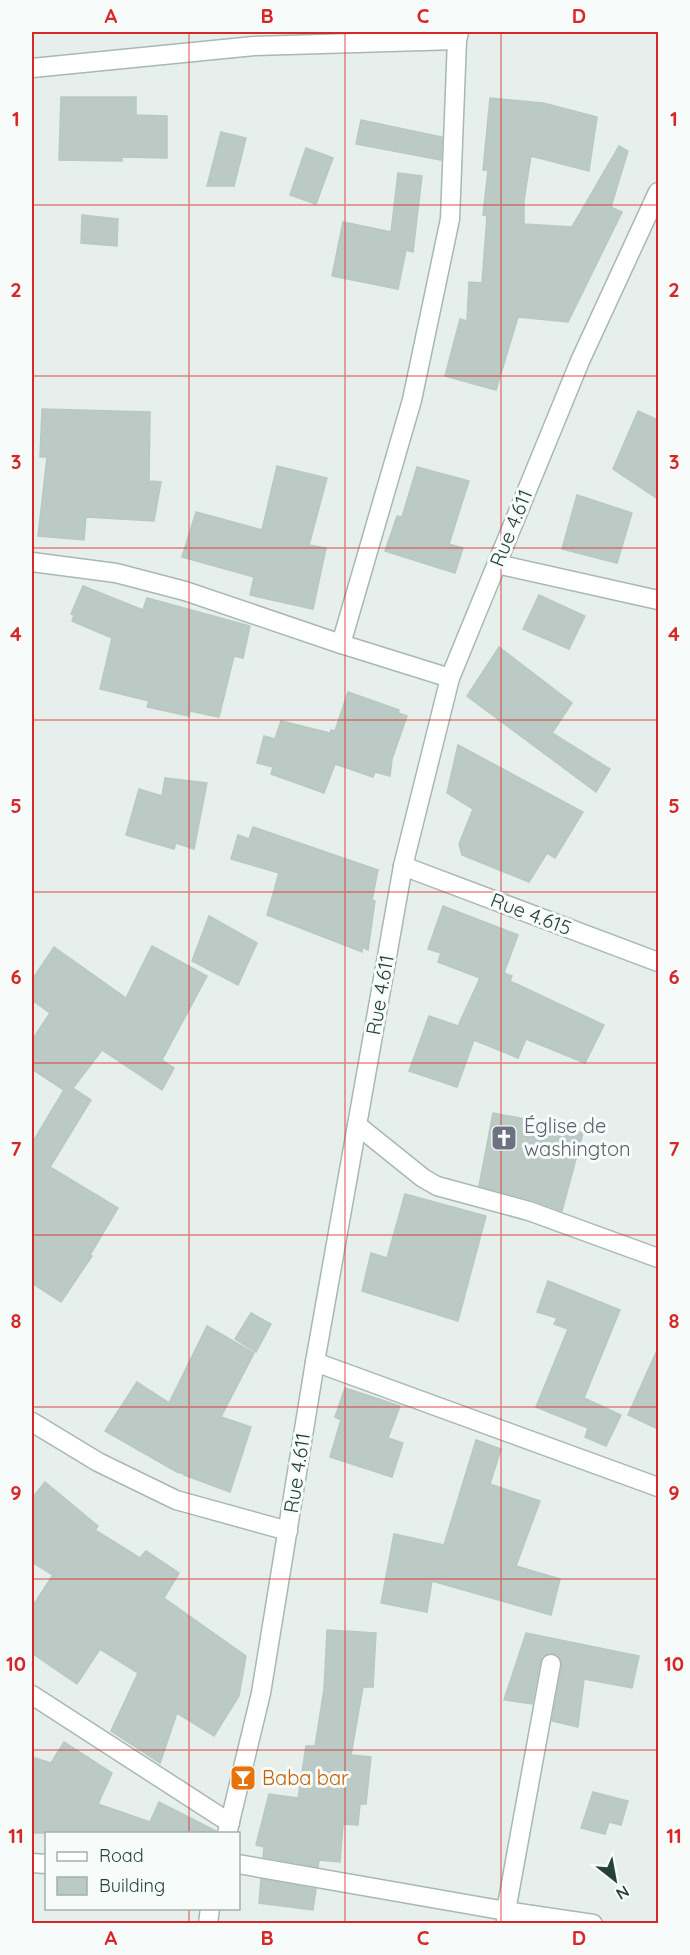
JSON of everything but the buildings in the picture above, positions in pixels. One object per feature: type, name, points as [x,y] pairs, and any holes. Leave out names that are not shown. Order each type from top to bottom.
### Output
[{"type":"street","points":[[32,68],[254,46],[458,36],[450,219],[412,400],[341,644]]},
{"type":"street","name":"Rue 4.611","points":[[228,1828],[261,1694],[315,1362],[403,866],[450,678],[580,361],[658,192]]},
{"type":"street","points":[[32,562],[116,573],[185,591],[450,678]]},
{"type":"street","points":[[497,564],[658,600]]},
{"type":"street","name":"Rue 4.615","points":[[403,866],[658,962]]},
{"type":"street","points":[[357,1125],[423,1178],[437,1186],[529,1211],[658,1258]]},
{"type":"street","points":[[315,1362],[658,1487]]},
{"type":"street","points":[[32,1422],[98,1462],[176,1500],[288,1531]]},
{"type":"street","points":[[506,1917],[551,1664]]},
{"type":"street","points":[[32,1695],[228,1828]]},
{"type":"street","points":[[240,1864],[506,1917],[593,1923]]},
{"type":"place","name":"Église de washington","points":[[504,1138]]},
{"type":"place","name":"Baba bar","points":[[243,1778]]}]
